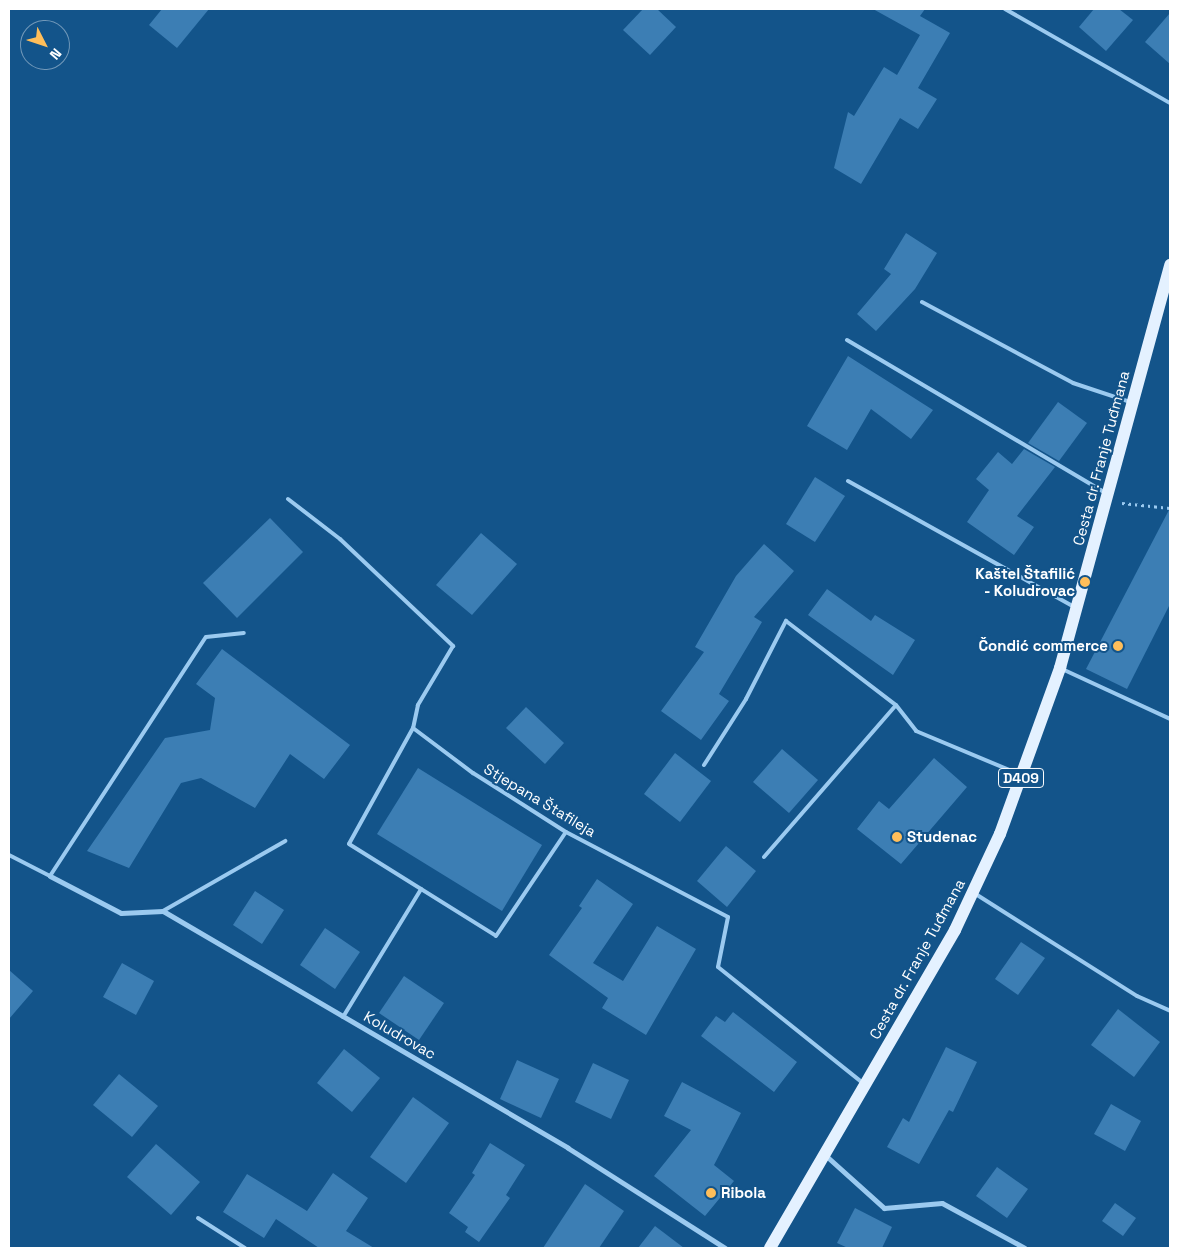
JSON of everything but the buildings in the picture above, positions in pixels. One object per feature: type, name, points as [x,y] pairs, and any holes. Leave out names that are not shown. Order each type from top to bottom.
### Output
[{"type":"main road","name":"Cesta dr. Franje Tuđmana","points":[[770,1248],[974,893],[1022,775],[1060,668],[1170,265]]},
{"type":"street","points":[[50,876],[121,913],[163,911]]},
{"type":"street","name":"Koludrovac","points":[[163,911],[568,1148],[725,1248]]},
{"type":"street","points":[[824,1154],[884,1208],[942,1203],[1025,1248]]},
{"type":"lane","points":[[1005,9],[1170,103]]},
{"type":"lane","points":[[922,302],[1073,383],[1132,402]]},
{"type":"lane","points":[[847,340],[1107,498]]},
{"type":"lane","points":[[848,481],[1077,609]]},
{"type":"lane","points":[[288,499],[340,539],[453,646],[418,705],[413,728],[350,844],[496,936],[566,832]]},
{"type":"lane","points":[[704,765],[746,699],[786,621],[896,705],[916,731],[1022,775]]},
{"type":"lane","points":[[9,855],[50,876],[206,637],[244,633]]},
{"type":"lane","points":[[1060,668],[1170,719]]},
{"type":"lane","points":[[764,857],[896,705]]},
{"type":"lane","name":"Stjepana Štafileja","points":[[413,728],[473,773],[566,832],[728,917],[718,967],[864,1084]]},
{"type":"lane","points":[[163,911],[285,841]]},
{"type":"lane","points":[[344,1017],[421,889]]},
{"type":"lane","points":[[974,893],[1137,996],[1170,1011]]},
{"type":"lane","points":[[198,1218],[245,1248]]},
{"type":"path","points":[[1107,498],[1170,508]]},
{"type":"place","name":"Kaštel Štafilić - Koludrovac","points":[[1085,582]]},
{"type":"place","name":"Čondić commerce","points":[[1118,646]]},
{"type":"place","name":"Studenac","points":[[897,837]]},
{"type":"place","name":"Ribola","points":[[711,1193]]}]
